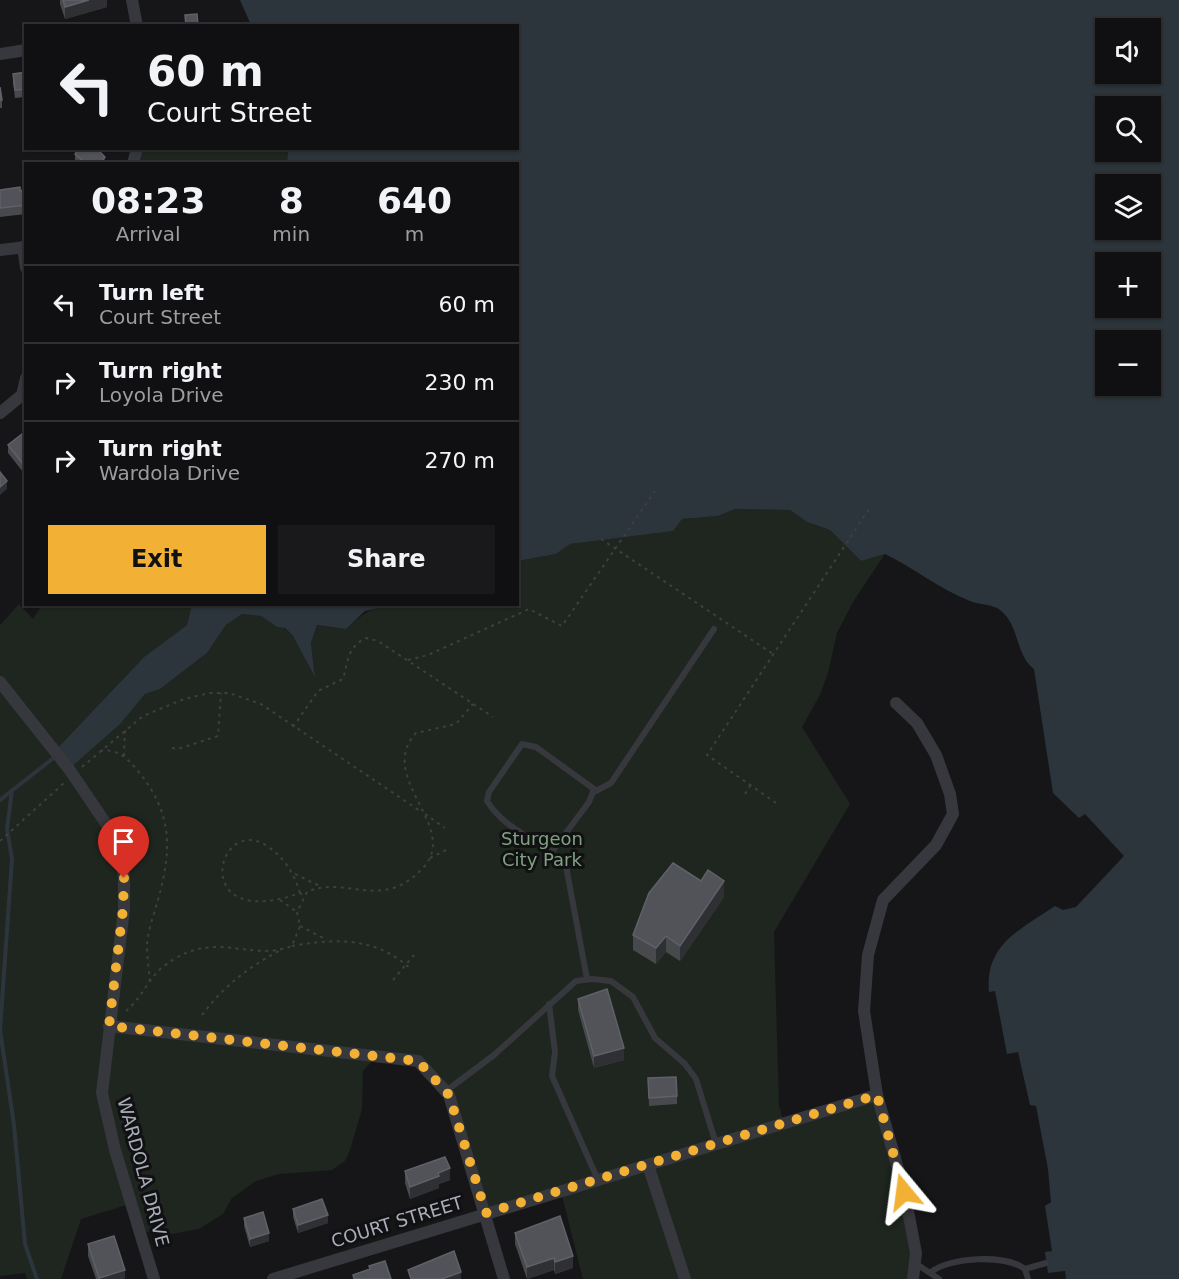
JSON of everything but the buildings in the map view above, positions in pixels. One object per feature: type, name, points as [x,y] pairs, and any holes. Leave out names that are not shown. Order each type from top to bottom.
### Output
[{"type":"street","points":[[132,0],[137,24]]},
{"type":"street","points":[[0,54],[24,50]]},
{"type":"street","points":[[0,250],[24,247]]},
{"type":"street","points":[[0,412],[24,396]]},
{"type":"street","name":"WARDOLA DRIVE","points":[[0,682],[72,773],[111,831],[120,849],[124,878],[123,909],[102,1093],[115,1150],[154,1279]]},
{"type":"street","points":[[896,703],[917,723],[936,755],[950,794],[953,814],[936,845],[883,900],[868,955],[864,1011],[877,1095],[904,1192],[916,1253],[913,1279]]},
{"type":"street","points":[[109,1026],[418,1061],[449,1095],[504,1279]]},
{"type":"street","name":"COURT STREET","points":[[273,1279],[877,1095]]},
{"type":"street","points":[[648,1165],[684,1279]]},
{"type":"lane","points":[[551,853],[594,792],[611,783],[714,629]]},
{"type":"lane","points":[[587,979],[566,866],[496,815],[487,801],[489,792],[522,744],[536,747],[589,783],[594,792]]},
{"type":"lane","points":[[446,1091],[494,1055],[576,981],[587,979],[611,981],[633,997],[655,1038],[685,1064],[696,1079],[716,1144]]},
{"type":"lane","points":[[549,1004],[555,1052],[552,1076],[598,1181]]},
{"type":"lane","points":[[931,1272],[940,1265],[1001,1258],[1017,1263],[1025,1269],[1029,1279]]},
{"type":"lane","points":[[915,1263],[939,1279]]},
{"type":"lane","points":[[1025,1269],[1046,1263]]},
{"type":"path","points":[[408,660],[428,655],[533,609],[562,626],[655,491]]},
{"type":"path","points":[[776,802],[707,755],[869,509]]},
{"type":"path","points":[[601,539],[773,654]]},
{"type":"path","points":[[293,727],[318,691],[344,679],[347,657],[359,641],[372,638],[493,717]]},
{"type":"path","points":[[172,748],[178,749],[218,736],[221,693]]},
{"type":"path","points":[[0,841],[72,773],[126,728],[157,709],[200,695],[221,693],[251,699],[445,828]]},
{"type":"path","points":[[430,858],[432,834],[412,790],[404,750],[416,733],[456,724],[473,704]]},
{"type":"path","points":[[124,756],[126,728]]},
{"type":"path","points":[[100,751],[116,751],[124,756],[153,789],[166,825],[169,849],[167,869],[147,944],[150,982]]},
{"type":"path","points":[[745,794],[750,786]]},
{"type":"path","points":[[300,893],[280,900],[242,900],[230,894],[222,882],[222,861],[232,848],[242,842],[258,841],[273,850],[294,873],[322,887],[358,892],[392,888],[412,878],[430,858],[446,850]]},
{"type":"path","points":[[294,873],[300,893],[304,896]]},
{"type":"path","points":[[292,946],[300,926],[297,912],[304,896],[322,887]]},
{"type":"path","points":[[280,900],[297,912]]},
{"type":"path","points":[[300,926],[327,940]]},
{"type":"path","points":[[202,1015],[224,987],[239,974],[292,946],[327,940],[368,944],[387,951],[412,970]]},
{"type":"path","points":[[126,1011],[140,999],[150,982],[163,967],[177,958],[206,947],[280,951]]},
{"type":"path","points":[[393,980],[414,955]]},
{"type":"green space","points":[[142,150],[288,150],[287,162],[140,162]]},
{"type":"green space","name":"Sturgeon City Park","points":[[735,509],[790,510],[807,522],[830,530],[861,561],[885,554],[853,602],[837,633],[828,673],[820,695],[802,727],[850,804],[774,932],[779,1106],[784,1123],[877,1095],[904,1190],[913,1279],[583,1279],[561,1192],[486,1213],[449,1095],[418,1061],[377,1056],[363,1071],[362,1109],[350,1150],[345,1161],[332,1170],[279,1174],[256,1181],[232,1198],[223,1214],[199,1229],[172,1234],[139,1231],[130,1204],[81,1219],[61,1279],[27,1279],[25,1273],[0,1276],[0,625],[19,604],[33,619],[41,606],[193,606],[187,625],[144,657],[56,751],[119,724],[145,694],[160,689],[207,653],[226,625],[242,614],[261,616],[277,627],[284,628],[293,636],[315,674],[311,643],[317,625],[346,629],[362,616],[382,606],[519,606],[519,561],[556,554],[569,544],[672,531],[681,519],[718,516]]},
{"type":"shaded area","points":[[240,0],[1179,0],[1179,1279],[1066,1279],[1065,1271],[1048,1273],[1045,1252],[1052,1251],[1045,1206],[1051,1202],[1048,1169],[1036,1106],[1030,1105],[1018,1052],[1007,1054],[995,991],[989,992],[989,976],[999,950],[1007,940],[1055,906],[1063,910],[1076,907],[1124,856],[1085,814],[1079,818],[1053,793],[1034,669],[1023,656],[1015,632],[1006,616],[997,608],[974,602],[948,591],[885,554],[861,561],[830,530],[807,522],[790,510],[735,509],[718,516],[682,519],[673,531],[570,544],[556,554],[519,561],[519,162],[287,162],[288,150],[519,150],[519,24],[251,24]]},
{"type":"shaded area","points":[[192,606],[386,606],[365,611],[346,629],[317,625],[311,643],[315,677],[293,636],[285,628],[277,627],[261,616],[242,614],[226,625],[207,653],[160,689],[145,694],[120,724],[69,769],[55,751],[144,657],[187,625]]},
{"type":"waterway","points":[[0,800],[56,756]]},
{"type":"waterway","points":[[12,790],[7,829],[12,859],[0,1030],[14,1125],[25,1244],[37,1279]]},
{"type":"route","points":[[124,878],[123,909],[109,1026],[418,1061],[449,1095],[486,1213],[606,1179],[877,1095],[904,1192]]}]
